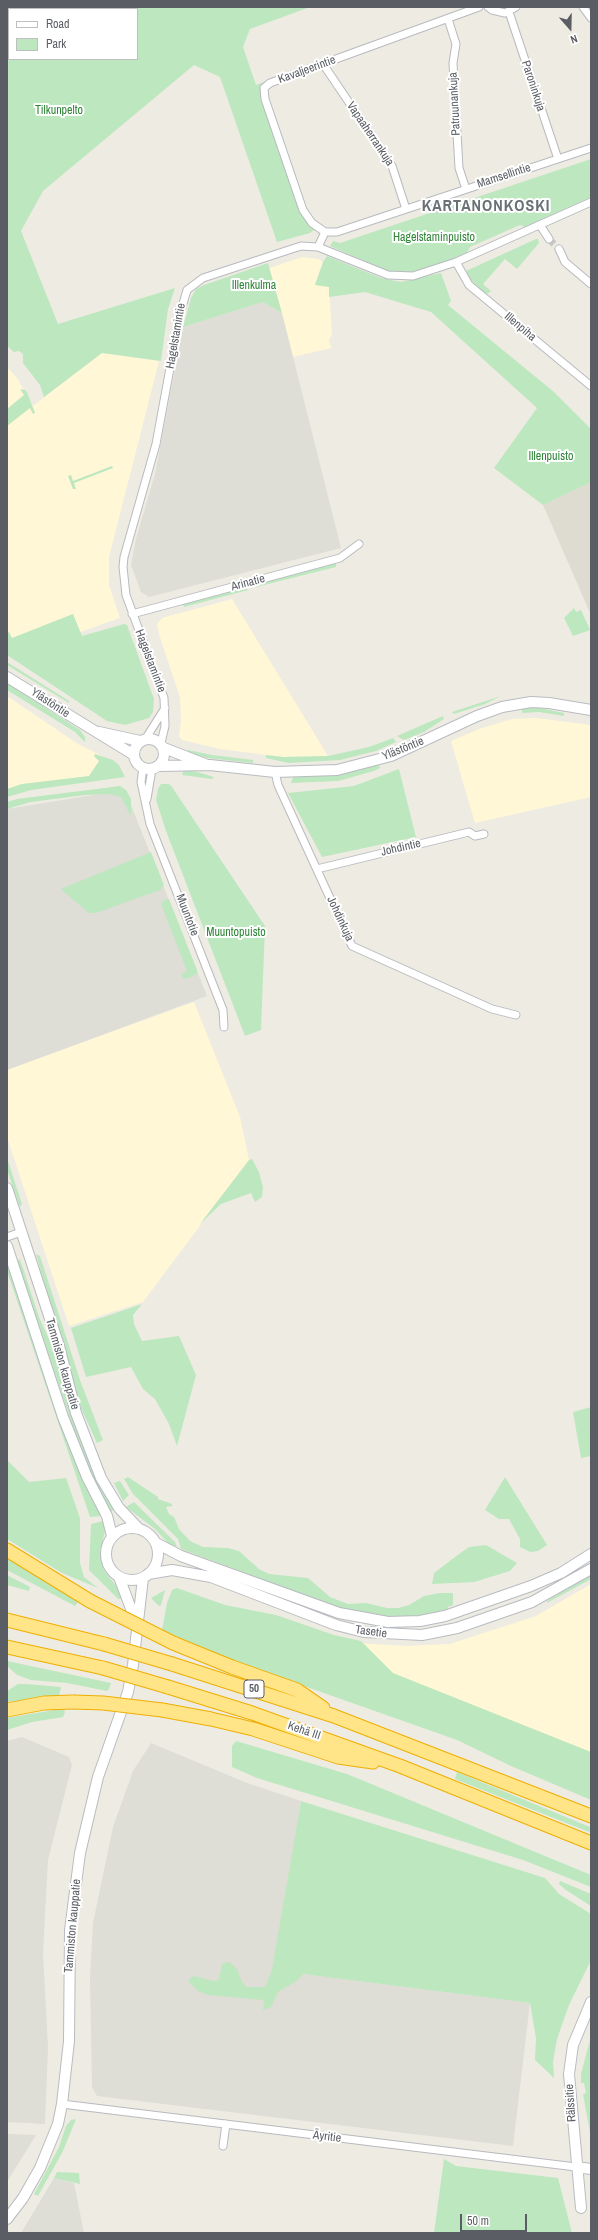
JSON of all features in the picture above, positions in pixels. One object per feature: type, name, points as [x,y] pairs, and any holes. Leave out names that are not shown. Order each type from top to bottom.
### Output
[{"type":"highway","points":[[7,1550],[90,1601],[173,1643],[232,1667],[297,1690],[334,1716]]},
{"type":"highway","name":"Kehä III","points":[[7,1620],[104,1644],[172,1664],[334,1716],[591,1816]]},
{"type":"highway","name":"Kehä III","points":[[7,1647],[103,1668],[252,1713],[400,1766],[591,1844]]},
{"type":"highway","points":[[7,1710],[44,1703],[73,1702],[103,1703],[162,1710],[211,1719],[253,1729],[338,1757],[400,1766]]},
{"type":"main road","name":"Ylästöntie","points":[[7,677],[134,755],[138,764],[151,767],[210,765],[276,772],[336,770],[362,765],[407,749],[478,716],[502,707],[531,702],[549,703],[591,710]]},
{"type":"main road","name":"Ylästöntie","points":[[92,730],[143,740],[156,739],[163,746],[210,765]]},
{"type":"main road","points":[[134,755],[134,749],[143,740]]},
{"type":"main road","points":[[151,767],[164,758],[163,746]]},
{"type":"main road","name":"Tammiston kauppatie","points":[[7,1188],[59,1346],[76,1413],[101,1478],[120,1508],[140,1529]]},
{"type":"main road","name":"Tammiston kauppatie","points":[[7,1246],[63,1417],[87,1477],[107,1516],[112,1536]]},
{"type":"main road","points":[[123,1529],[140,1529],[147,1532],[156,1543],[158,1559],[146,1576],[134,1580],[119,1577],[109,1566],[106,1559],[106,1548],[112,1536],[123,1529]]},
{"type":"main road","name":"Tasetie","points":[[156,1543],[181,1556],[339,1613],[388,1622],[420,1620],[458,1611],[531,1586],[561,1573],[591,1554]]},
{"type":"main road","name":"Tasetie","points":[[146,1576],[172,1570],[211,1577],[336,1625],[371,1633],[422,1635],[457,1628],[526,1604],[591,1569]]},
{"type":"main road","name":"Tammiston kauppatie","points":[[7,2219],[23,2198],[40,2168],[58,2124],[62,2104],[69,2041],[70,1930],[80,1853],[98,1776],[128,1692],[146,1576]]},
{"type":"main road","name":"Tammiston kauppatie","points":[[119,1577],[138,1627]]},
{"type":"main road","name":"Rälssitie","points":[[581,2208],[576,2168],[569,2074],[573,2045],[591,2002]]},
{"type":"main road","name":"Äyritie","points":[[576,2168],[591,2169]]},
{"type":"street","name":"Kavaljeerintie","points":[[325,232],[312,223],[304,210],[264,91],[270,84],[479,7]]},
{"type":"street","points":[[488,7],[496,12],[509,12],[516,7]]},
{"type":"street","points":[[583,7],[591,18]]},
{"type":"street","name":"Paroninkuja","points":[[509,12],[558,159]]},
{"type":"street","name":"Patruunankuja","points":[[448,19],[456,44],[453,63],[459,168],[466,189]]},
{"type":"street","name":"Vapaaherrankuja","points":[[323,64],[392,166],[406,208]]},
{"type":"street","name":"Mamsellintie","points":[[325,232],[337,232],[591,148]]},
{"type":"street","name":"Hagelstamintie","points":[[163,746],[165,726],[164,698],[132,614],[123,581],[124,557],[156,444],[184,297],[187,290],[203,278],[302,246],[318,247],[388,276],[413,276],[456,262],[591,202]]},
{"type":"street","points":[[540,225],[549,239]]},
{"type":"street","points":[[318,247],[325,232]]},
{"type":"street","points":[[559,249],[565,262],[591,284]]},
{"type":"street","name":"Illenpiha","points":[[456,262],[469,285],[591,386]]},
{"type":"street","name":"Arinatie","points":[[132,614],[340,558],[359,544]]},
{"type":"street","name":"Hagelstamintie","points":[[143,740],[165,708]]},
{"type":"street","name":"Muuntotie","points":[[151,767],[141,782],[150,824],[223,1010],[224,1027]]},
{"type":"street","name":"Johdinkuja","points":[[276,772],[278,785],[352,946],[492,1009],[516,1015]]},
{"type":"street","name":"Johdintie","points":[[317,868],[469,832],[475,836],[484,834]]},
{"type":"street","points":[[7,1237],[21,1232]]},
{"type":"street","name":"Äyritie","points":[[62,2104],[576,2168]]},
{"type":"street","points":[[223,2146],[226,2124]]},
{"type":"shaded area","points":[[302,257],[319,259],[323,262],[315,285],[329,287],[332,334],[329,340],[331,348],[293,357],[269,268]]},
{"type":"shaded area","points":[[263,302],[282,313],[341,548],[149,597],[141,592],[131,565],[136,539],[155,474],[183,327]]},
{"type":"shaded area","points":[[102,353],[159,361],[109,557],[109,585],[120,618],[80,632],[73,615],[7,643],[7,367],[17,378],[33,406]]},
{"type":"shaded area","points":[[591,482],[591,615],[543,505]]},
{"type":"shaded area","points":[[232,599],[328,756],[283,757],[220,749],[182,740],[179,736],[181,721],[180,697],[157,624],[162,618]]},
{"type":"shaded area","points":[[7,696],[78,744],[114,762],[118,772],[7,789]]},
{"type":"shaded area","points":[[536,718],[591,725],[591,797],[475,823],[451,741],[479,729],[512,719]]},
{"type":"shaded area","points":[[112,792],[129,800],[207,996],[7,1070],[7,809]]},
{"type":"shaded area","points":[[194,1002],[240,1117],[249,1160],[143,1302],[69,1326],[7,1137],[7,1070]]},
{"type":"shaded area","points":[[591,1584],[591,1753],[372,1667],[357,1643],[406,1646],[450,1644],[536,1616]]},
{"type":"shaded area","points":[[22,1737],[69,1757],[72,1765],[48,1860],[43,1953],[48,2047],[45,2124],[7,2122],[7,1741]]},
{"type":"shaded area","points":[[151,1743],[247,1783],[301,1801],[273,1970],[530,2003],[513,2146],[97,2096],[92,2087],[90,1978],[93,1923],[113,1827],[133,1771]]},
{"type":"shaded area","points":[[7,2134],[36,2135],[7,2182]]},
{"type":"shaded area","points":[[54,2178],[74,2183],[84,2233],[21,2233]]},
{"type":"green space","name":"Tilkunpelto","points":[[310,7],[250,29],[243,47],[256,85],[266,81],[261,88],[260,93],[301,211],[314,230],[310,233],[277,242],[220,77],[194,65],[43,191],[21,231],[58,324],[175,288],[168,309],[161,361],[102,353],[44,397],[40,385],[23,363],[23,354],[19,351],[14,352],[7,346],[7,8]]},
{"type":"green space","name":"Hagelstaminpuisto","points":[[591,159],[591,197],[525,227],[520,225],[470,247],[467,253],[443,263],[412,272],[391,272],[330,246],[333,241],[340,243]]},
{"type":"green space","points":[[538,239],[539,243],[517,269],[505,259],[483,284],[491,291],[489,293],[485,294],[468,277],[466,271]]},
{"type":"green space","name":"Illenpuisto","points":[[327,256],[381,278],[401,282],[441,273],[451,301],[448,305],[554,392],[591,429],[591,482],[543,505],[494,468],[537,408],[431,312],[365,292],[329,297],[329,287],[315,285],[323,262]]},
{"type":"green space","name":"Illenkulma","points":[[268,263],[282,313],[263,302],[183,327],[191,298],[196,289]]},
{"type":"green space","points":[[20,389],[27,392],[35,413],[33,414],[30,408],[7,426],[7,409],[24,395]]},
{"type":"green space","points":[[112,466],[113,468],[74,483],[76,489],[73,489],[68,476],[71,475],[73,481]]},
{"type":"green space","points":[[336,563],[336,567],[256,587],[257,584]]},
{"type":"green space","points":[[246,587],[248,590],[184,607],[183,604]]},
{"type":"green space","points":[[574,608],[576,612],[581,610],[590,630],[573,636],[564,618]]},
{"type":"green space","points":[[73,614],[82,636],[124,624],[127,625],[154,699],[153,712],[149,718],[125,725],[107,721],[7,655],[7,633],[9,632],[12,638]]},
{"type":"green space","points":[[7,662],[69,701],[69,703],[7,665]]},
{"type":"green space","points":[[7,683],[80,730],[85,737],[85,742],[75,732],[7,690]]},
{"type":"green space","points":[[501,696],[485,704],[454,714],[452,712]]},
{"type":"green space","points":[[522,708],[540,708],[564,713],[564,716],[539,712],[522,713]]},
{"type":"green space","points":[[443,716],[444,719],[424,732],[404,740],[397,736]]},
{"type":"green space","points":[[393,738],[396,742],[376,751],[340,760],[289,763],[266,758],[266,755],[283,757],[328,756],[369,747]]},
{"type":"green space","points":[[188,750],[212,755],[253,760],[253,763],[207,758],[188,752]]},
{"type":"green space","points":[[95,754],[113,760],[119,765],[125,777],[31,790],[7,797],[7,789],[22,784],[89,776],[99,761],[94,756]]},
{"type":"green space","points":[[379,765],[380,768],[374,771],[338,781],[291,783],[293,777],[332,775]]},
{"type":"green space","points":[[399,769],[416,837],[322,857],[288,793],[354,786]]},
{"type":"green space","points":[[184,770],[214,777],[212,779],[182,775]]},
{"type":"green space","name":"Muuntopuisto","points":[[161,784],[169,784],[172,787],[265,926],[261,1030],[245,1036],[166,831],[156,800],[158,789]]},
{"type":"green space","points":[[120,786],[126,790],[131,799],[131,816],[121,797],[109,794],[85,795],[31,802],[7,809],[7,802],[17,799]]},
{"type":"green space","points":[[151,852],[164,885],[160,890],[96,913],[89,913],[61,889]]},
{"type":"green space","points":[[169,899],[197,970],[197,974],[184,979],[182,974],[187,971],[161,904],[164,900]]},
{"type":"green space","points":[[7,1158],[22,1204],[20,1207],[7,1170]]},
{"type":"green space","points":[[252,1159],[259,1172],[263,1187],[262,1197],[255,1202],[251,1193],[221,1204],[200,1224],[249,1160]]},
{"type":"green space","points":[[36,1254],[40,1256],[80,1380],[103,1440],[97,1443],[81,1408]]},
{"type":"green space","points":[[20,1259],[39,1317],[54,1350],[79,1436],[97,1481],[114,1509],[111,1512],[98,1491],[78,1442],[17,1261]]},
{"type":"green space","points":[[8,1263],[87,1487],[101,1516],[90,1517],[7,1271]]},
{"type":"green space","points":[[142,1304],[133,1315],[134,1324],[142,1341],[179,1336],[196,1375],[177,1446],[169,1424],[155,1399],[143,1389],[131,1367],[86,1377],[71,1328]]},
{"type":"green space","points":[[591,1407],[591,1456],[581,1458],[573,1412]]},
{"type":"green space","points":[[7,1460],[29,1482],[66,1478],[80,1518],[80,1563],[84,1577],[98,1588],[62,1573],[7,1539]]},
{"type":"green space","points":[[128,1477],[158,1497],[158,1499],[172,1504],[172,1506],[166,1507],[169,1514],[174,1517],[179,1529],[190,1541],[203,1547],[228,1548],[239,1551],[259,1569],[269,1574],[308,1578],[330,1597],[348,1604],[366,1603],[387,1608],[398,1608],[409,1605],[424,1596],[440,1593],[453,1593],[453,1605],[448,1607],[448,1609],[430,1614],[399,1617],[376,1616],[343,1609],[181,1549],[178,1539],[133,1494],[124,1479]]},
{"type":"green space","points":[[505,1477],[547,1545],[538,1551],[530,1552],[520,1547],[520,1539],[509,1519],[499,1519],[485,1510]]},
{"type":"green space","points":[[120,1481],[129,1495],[123,1501],[114,1483]]},
{"type":"green space","points":[[134,1502],[175,1542],[177,1547],[168,1543],[155,1529],[126,1507]]},
{"type":"green space","points":[[103,1521],[105,1531],[100,1552],[102,1564],[105,1572],[125,1597],[122,1599],[118,1599],[89,1570],[91,1524]]},
{"type":"green space","points":[[486,1545],[517,1563],[510,1571],[474,1582],[432,1584],[434,1573],[459,1554],[469,1547]]},
{"type":"green space","points":[[7,1557],[78,1602],[75,1606],[7,1570]]},
{"type":"green space","points":[[7,1575],[30,1587],[29,1591],[7,1585]]},
{"type":"green space","points":[[591,1575],[591,1579],[547,1603],[547,1601]]},
{"type":"green space","points":[[177,1588],[225,1605],[276,1615],[334,1635],[361,1641],[393,1673],[591,1752],[591,1800],[511,1766],[457,1740],[236,1662],[162,1630],[167,1603],[172,1590]]},
{"type":"green space","points":[[165,1590],[161,1605],[159,1606],[151,1598]]},
{"type":"green space","points":[[7,1661],[111,1683],[107,1691],[67,1683],[31,1680],[17,1675],[7,1666]]},
{"type":"green space","points":[[18,1684],[61,1687],[59,1696],[7,1702],[7,1691]]},
{"type":"green space","points":[[54,1710],[64,1710],[65,1712],[63,1717],[32,1722],[7,1730],[7,1718]]},
{"type":"green space","points":[[236,1741],[347,1774],[591,1875],[591,1887],[523,1860],[257,1778],[232,1767],[232,1746]]},
{"type":"green space","points":[[457,1772],[590,1827],[591,1830],[589,1832],[455,1779]]},
{"type":"green space","points":[[301,1801],[545,1878],[559,1894],[591,1914],[591,1960],[569,2005],[557,2039],[553,2062],[554,2078],[535,2060],[536,2038],[530,2003],[303,1974],[298,1980],[278,1992],[271,2007],[263,2010],[264,2000],[208,1995],[198,1991],[188,1981],[194,1976],[213,1981],[219,1980],[222,1964],[229,1962],[237,1969],[242,1982],[247,1987],[265,1987],[272,1970]]},
{"type":"green space","points":[[560,1881],[591,1894],[591,1906],[566,1890],[559,1884]]},
{"type":"green space","points":[[591,2036],[591,2138],[583,2094],[586,2093],[584,2083],[581,2083],[581,2074]]},
{"type":"green space","points":[[76,2119],[63,2151],[38,2196],[34,2194],[59,2147],[66,2126],[71,2120]]},
{"type":"green space","points":[[444,2159],[456,2166],[558,2178],[572,2233],[434,2233]]},
{"type":"green space","points":[[57,2172],[79,2173],[80,2184],[54,2178]]},
{"type":"tunnel","points":[[549,239],[559,249]]},
{"type":"district","name":"KARTANONKOSKI","points":[[486,207]]}]
